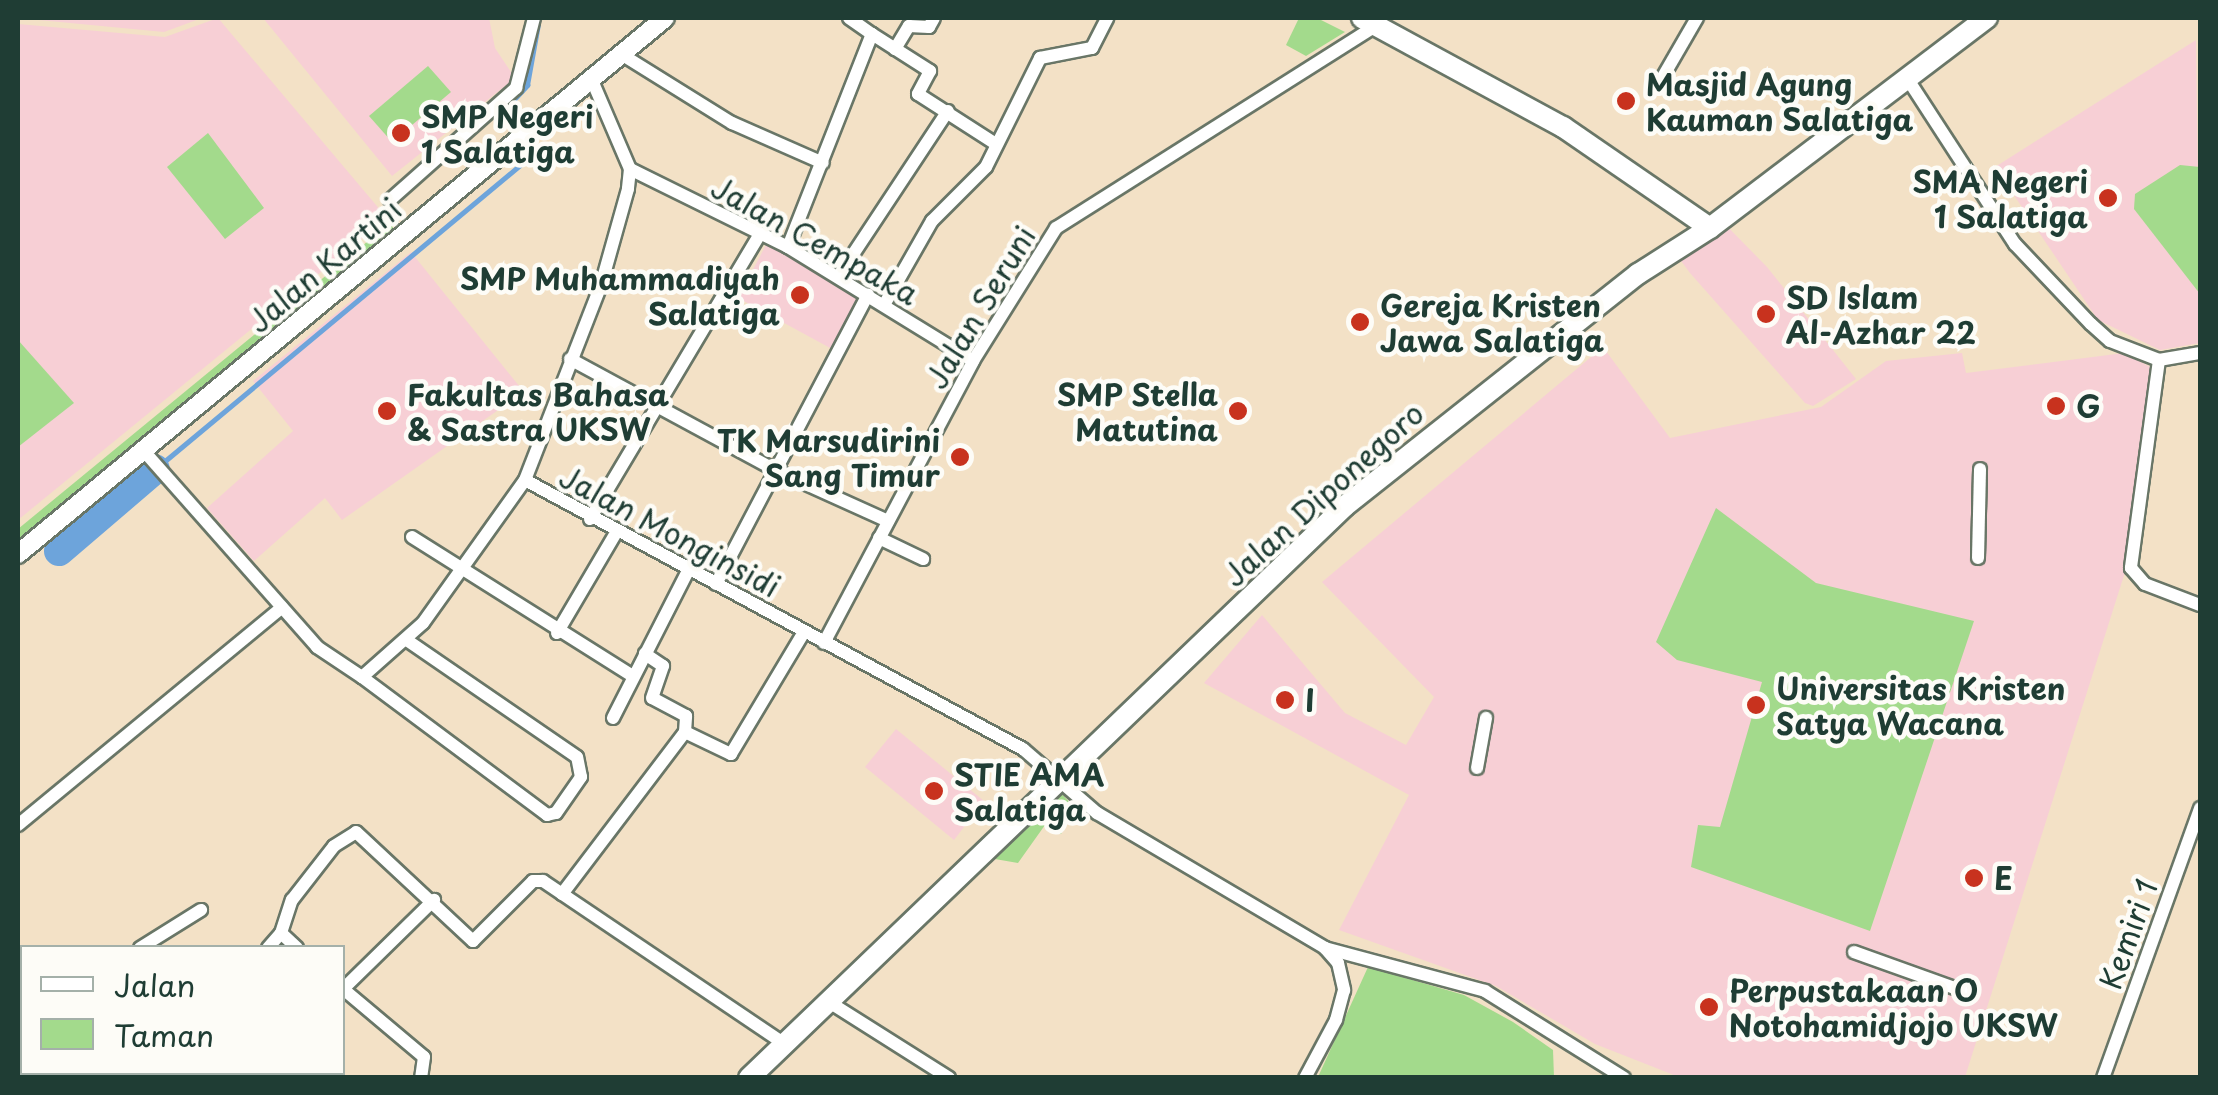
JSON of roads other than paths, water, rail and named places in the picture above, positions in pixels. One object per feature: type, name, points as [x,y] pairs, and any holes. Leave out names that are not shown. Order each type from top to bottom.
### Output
[{"type":"main road","name":"Jalan Kartini","points":[[18,554],[666,18]]},
{"type":"main road","name":"Jalan Diponegoro","points":[[749,1078],[1058,776],[1345,506],[1638,274],[1710,228],[1988,18]]},
{"type":"main road","points":[[1374,20],[1564,127],[1710,228]]},
{"type":"street","points":[[390,200],[516,88],[534,18]]},
{"type":"street","points":[[849,18],[930,72],[918,94],[996,144]]},
{"type":"street","points":[[896,49],[909,26],[929,27],[934,18]]},
{"type":"street","points":[[884,305],[932,221],[971,186],[1040,58],[1083,53],[1107,18]]},
{"type":"street","points":[[1657,88],[1697,18]]},
{"type":"street","name":"Jalan Seruni","points":[[824,643],[973,360],[1042,246],[1075,212],[1374,20]]},
{"type":"street","points":[[788,247],[872,34]]},
{"type":"street","points":[[622,54],[732,123],[823,163]]},
{"type":"street","points":[[591,78],[630,170]]},
{"type":"street","points":[[1907,78],[2016,244],[2110,341],[2159,360],[2200,353]]},
{"type":"street","points":[[838,276],[948,111]]},
{"type":"street","name":"Jalan Cempaka","points":[[630,170],[788,247],[973,360]]},
{"type":"street","name":"Jalan Monginsidi","points":[[630,170],[600,285],[525,480],[590,519],[1023,749],[1097,813],[1325,948],[1484,991],[1624,1078]]},
{"type":"street","points":[[590,519],[760,234]]},
{"type":"street","points":[[716,584],[868,295]]},
{"type":"street","points":[[570,359],[659,403],[775,470],[888,521]]},
{"type":"street","points":[[2159,360],[2132,568],[2146,584],[2200,605]]},
{"type":"street","points":[[144,450],[337,665],[362,677],[547,815],[556,813],[581,777],[576,757],[406,640]]},
{"type":"street","points":[[1978,558],[1980,469]]},
{"type":"street","points":[[362,677],[406,640],[464,572],[525,480]]},
{"type":"street","points":[[558,633],[616,530]]},
{"type":"street","points":[[412,537],[558,633],[634,676]]},
{"type":"street","points":[[879,538],[922,560]]},
{"type":"street","points":[[613,718],[689,569]]},
{"type":"street","points":[[18,825],[282,607]]},
{"type":"street","points":[[685,732],[731,754],[804,632]]},
{"type":"street","points":[[562,894],[685,732],[686,716],[652,698],[663,666],[645,654]]},
{"type":"street","points":[[1478,768],[1486,718]]},
{"type":"street","name":"Kemiri 1","points":[[2103,1078],[2200,808]]},
{"type":"street","points":[[271,945],[281,933],[292,900],[348,833],[371,842],[476,941],[534,881],[562,894],[783,1043]]},
{"type":"street","points":[[345,987],[434,900]]},
{"type":"street","points":[[145,945],[201,910]]},
{"type":"street","points":[[281,933],[294,945]]},
{"type":"street","points":[[1306,1078],[1344,990],[1338,964],[1325,948]]},
{"type":"street","points":[[1854,952],[1963,991]]},
{"type":"street","points":[[345,991],[424,1057],[421,1078]]},
{"type":"street","points":[[828,1002],[948,1078]]},
{"type":"waterway","points":[[519,133],[505,109],[527,85],[538,24]]},
{"type":"waterway","points":[[160,465],[528,158],[525,142]]},
{"type":"waterway","points":[[59,551],[155,469]]},
{"type":"place","name":"Masjid Agung Kauman Salatiga","points":[[1626,101]]},
{"type":"place","name":"SMP Negeri 1 Salatiga","points":[[401,133]]},
{"type":"place","name":"SMA Negeri 1 Salatiga","points":[[2108,198]]},
{"type":"place","name":"SMP Muhammadiyah Salatiga","points":[[800,295]]},
{"type":"place","name":"SD Islam Al-Azhar 22","points":[[1766,314]]},
{"type":"place","name":"Gereja Kristen Jawa Salatiga","points":[[1360,322]]},
{"type":"place","name":"G","points":[[2056,406]]},
{"type":"place","name":"Fakultas Bahasa & Sastra UKSW","points":[[387,411]]},
{"type":"place","name":"SMP Stella Matutina","points":[[1238,411]]},
{"type":"place","name":"TK Marsudirini Sang Timur","points":[[960,457]]},
{"type":"place","name":"I","points":[[1285,700]]},
{"type":"place","name":"Universitas Kristen Satya Wacana","points":[[1756,705]]},
{"type":"place","name":"STIE AMA Salatiga","points":[[934,791]]},
{"type":"place","name":"E","points":[[1974,878]]},
{"type":"place","name":"Perpustakaan O Notohamidjojo UKSW","points":[[1709,1007]]}]
